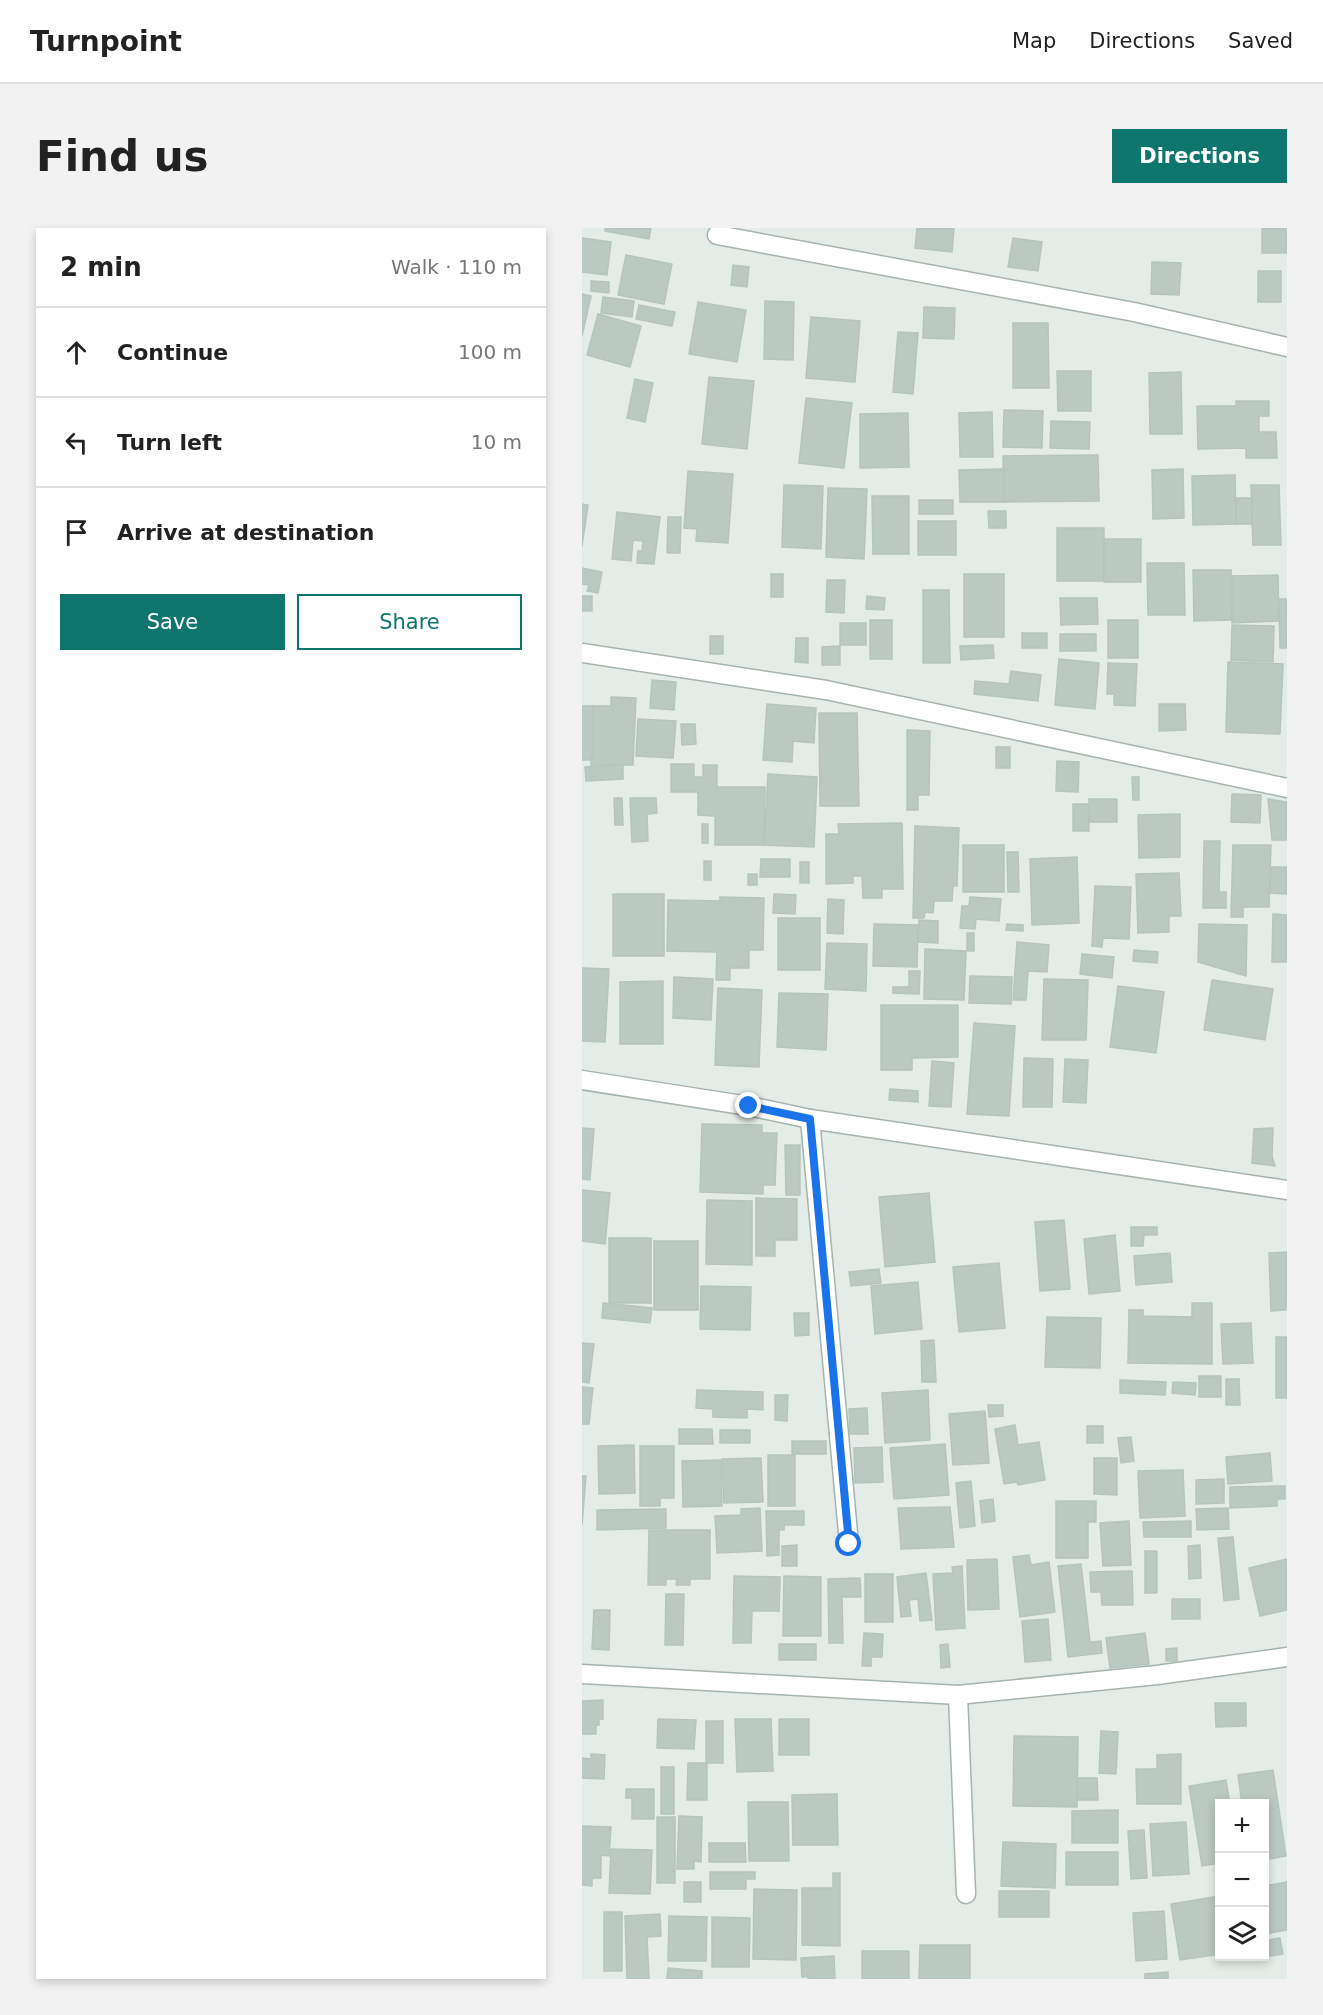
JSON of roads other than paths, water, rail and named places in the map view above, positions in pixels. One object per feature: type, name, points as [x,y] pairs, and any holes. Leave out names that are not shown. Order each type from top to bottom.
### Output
[{"type":"street","points":[[717,235],[1134,312],[1287,347]]},
{"type":"street","points":[[582,653],[826,690],[1287,788]]},
{"type":"street","points":[[582,1080],[749,1106],[810,1119],[1287,1190]]},
{"type":"street","points":[[810,1119],[849,1544]]},
{"type":"street","points":[[582,1674],[958,1695],[1157,1675],[1287,1658]]},
{"type":"street","points":[[958,1695],[966,1894]]}]
